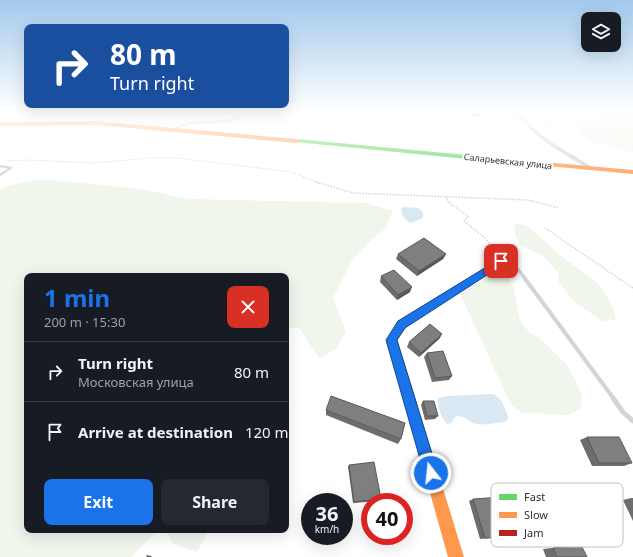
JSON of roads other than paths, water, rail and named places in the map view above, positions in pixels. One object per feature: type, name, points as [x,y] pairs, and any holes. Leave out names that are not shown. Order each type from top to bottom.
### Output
[{"type":"street","name":"Саларьевская улица","points":[[245,136],[633,172]]},
{"type":"street","points":[[542,136],[592,169]]},
{"type":"street","points":[[456,557],[392,340],[402,324],[501,261]]},
{"type":"lane","points":[[0,166],[11,168],[0,175]]},
{"type":"lane","points":[[501,261],[508,261],[514,264],[623,412],[633,421]]}]
